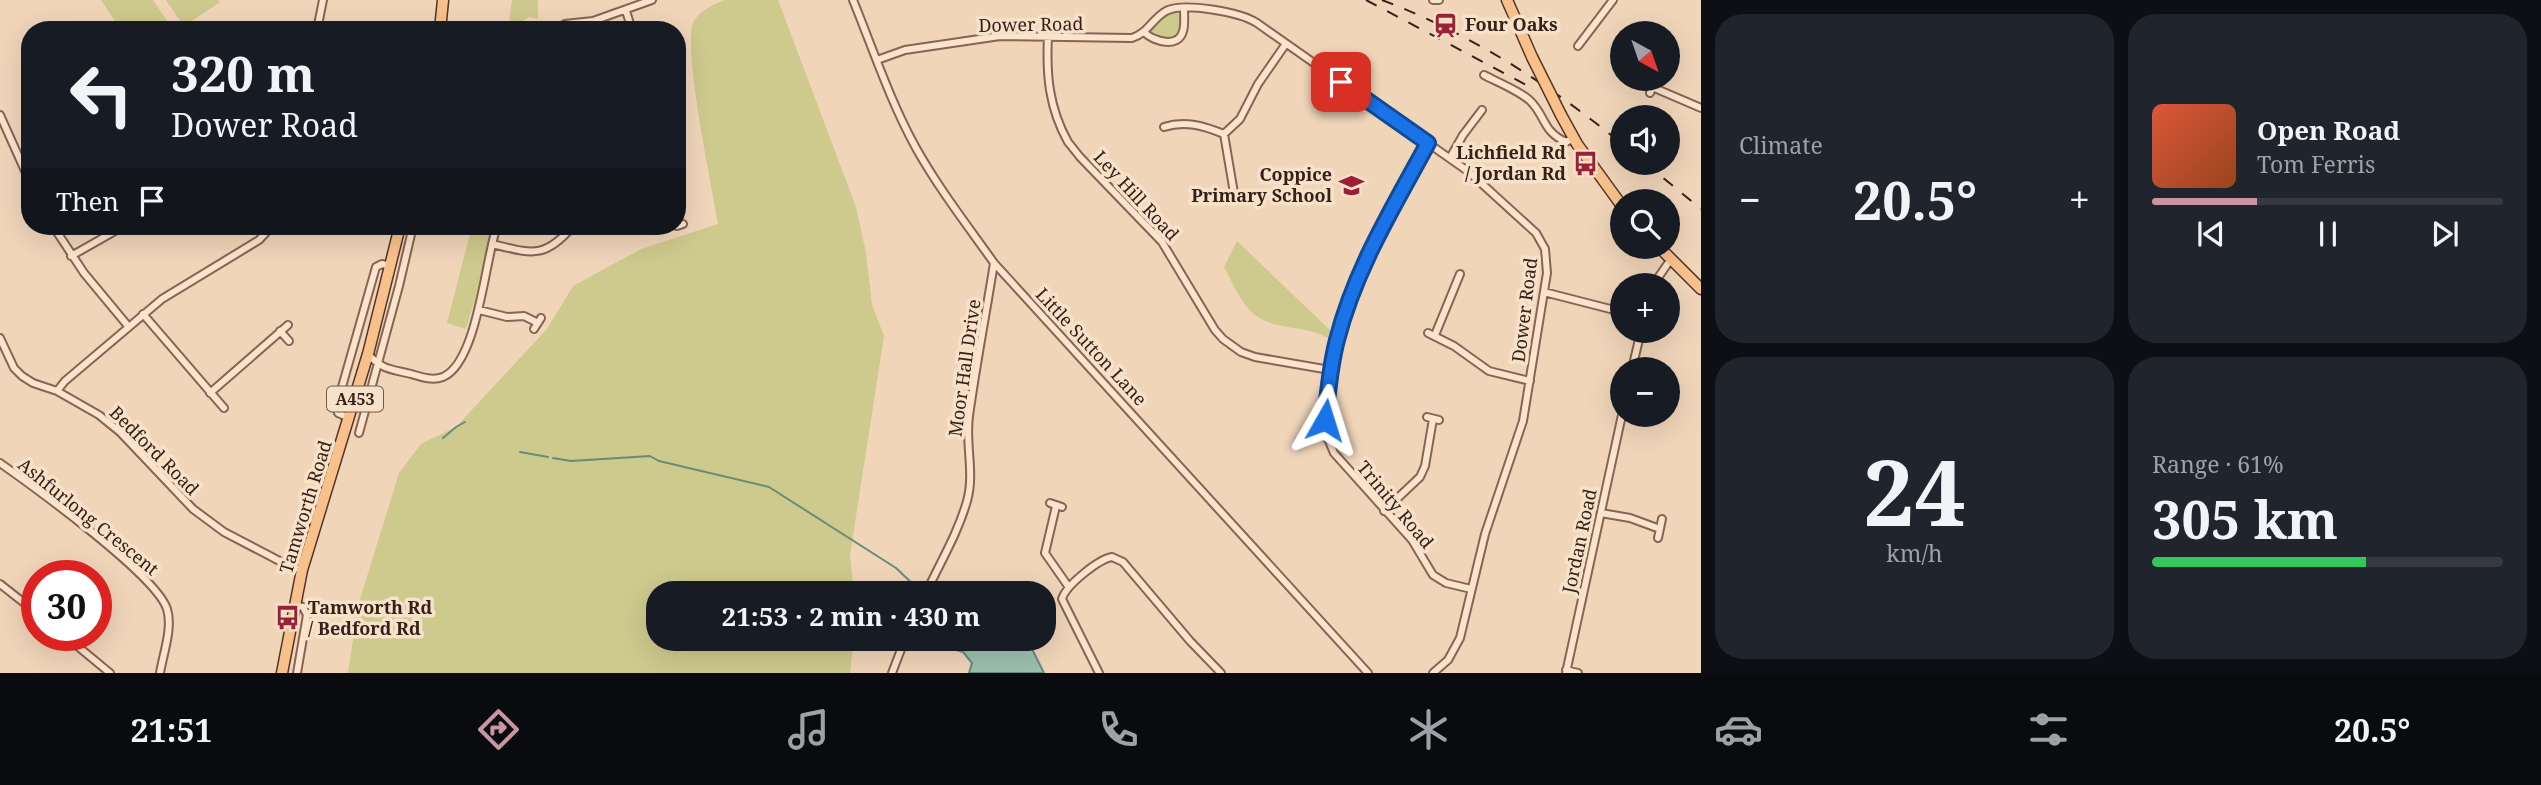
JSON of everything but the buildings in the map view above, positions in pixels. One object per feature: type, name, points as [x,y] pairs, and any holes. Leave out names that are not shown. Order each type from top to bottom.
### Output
[{"type":"main road","points":[[441,21],[443,0]]},
{"type":"main road","points":[[1507,0],[1561,115],[1610,189]]},
{"type":"main road","name":"Tamworth Road","points":[[282,673],[302,570],[368,354],[398,235]]},
{"type":"main road","points":[[1671,259],[1701,289]]},
{"type":"street","points":[[319,21],[323,0]]},
{"type":"street","points":[[593,21],[652,0]]},
{"type":"street","name":"Little Sutton Lane","points":[[853,0],[903,122],[931,173],[994,263],[1368,673]]},
{"type":"street","points":[[1433,0],[1439,0]]},
{"type":"street","points":[[1578,46],[1614,0]]},
{"type":"street","points":[[1145,33],[1163,13],[1184,8]]},
{"type":"street","name":"Dower Road","points":[[877,60],[905,50],[1000,36],[1124,39],[1145,33],[1152,40],[1162,42],[1177,39],[1183,33],[1184,8],[1240,14],[1469,172],[1536,233],[1547,257],[1523,421],[1485,534],[1456,648],[1433,673]]},
{"type":"street","points":[[626,11],[629,21]]},
{"type":"street","name":"Ley Hill Road","points":[[1048,36],[1049,89],[1059,127],[1068,142],[1169,251],[1215,330],[1232,346],[1255,357],[1331,370]]},
{"type":"street","points":[[1224,134],[1240,118],[1258,84],[1285,45]]},
{"type":"street","points":[[1484,75],[1531,102],[1549,131],[1561,140],[1566,142],[1574,138]]},
{"type":"street","points":[[1661,91],[1701,108]]},
{"type":"street","points":[[1450,158],[1482,110]]},
{"type":"street","points":[[0,115],[21,162]]},
{"type":"street","points":[[1477,117],[1484,122]]},
{"type":"street","points":[[1168,124],[1201,125],[1224,134]]},
{"type":"street","points":[[1224,134],[1237,199]]},
{"type":"street","name":"Trinity Road","points":[[1428,143],[1363,269],[1337,338],[1325,431],[1330,447],[1412,540],[1433,575],[1446,583],[1471,589]]},
{"type":"street","points":[[58,235],[71,256],[128,326]]},
{"type":"street","points":[[71,256],[108,235]]},
{"type":"street","points":[[57,391],[65,381],[162,299],[264,235]]},
{"type":"street","name":"Tamworth Road","points":[[359,433],[365,425],[411,235]]},
{"type":"street","points":[[368,354],[378,365],[425,378],[442,377],[455,367],[479,310],[494,235]]},
{"type":"street","points":[[492,244],[529,253],[537,252],[552,245],[563,235]]},
{"type":"street","points":[[1661,273],[1671,259]]},
{"type":"street","name":"Moor Hall Drive","points":[[932,581],[968,498],[969,418],[994,263]]},
{"type":"street","points":[[349,418],[338,414],[336,408],[375,270],[379,265],[391,266]]},
{"type":"street","points":[[1460,274],[1432,334],[1489,371],[1530,381]]},
{"type":"street","points":[[1544,292],[1610,309]]},
{"type":"street","points":[[479,310],[507,317],[524,316],[537,324]]},
{"type":"street","points":[[143,314],[224,408]]},
{"type":"street","points":[[210,393],[288,324]]},
{"type":"street","points":[[281,331],[289,341]]},
{"type":"street","name":"Bedford Road","points":[[0,338],[14,368],[22,376],[33,383],[57,391],[99,415],[120,432],[182,499],[212,524],[289,566],[302,570]]},
{"type":"street","points":[[363,371],[378,365]]},
{"type":"street","points":[[1384,511],[1420,477],[1425,466],[1433,419]]},
{"type":"street","name":"Jordan Road","points":[[1566,671],[1619,427]]},
{"type":"street","name":"Ashfurlong Crescent","points":[[0,463],[99,538],[158,591],[169,616],[160,673]]},
{"type":"street","points":[[1056,505],[1045,554],[1068,586]]},
{"type":"street","points":[[1601,513],[1630,518],[1660,529]]},
{"type":"street","points":[[1658,538],[1662,519]]},
{"type":"street","points":[[1099,673],[1064,604],[1063,594],[1068,586],[1108,557],[1118,559],[1221,673]]},
{"type":"street","points":[[0,584],[21,600]]},
{"type":"street","points":[[294,605],[303,607],[307,615],[296,673]]},
{"type":"street","points":[[83,651],[110,673]]},
{"type":"street","points":[[892,673],[900,651]]},
{"type":"street","points":[[1566,671],[1578,673]]},
{"type":"shaded area","points":[[101,0],[153,0],[167,21],[115,21]]},
{"type":"shaded area","points":[[166,0],[219,0],[220,2],[192,21],[181,21]]},
{"type":"shaded area","points":[[512,0],[538,0],[538,19],[529,17],[523,21],[509,21]]},
{"type":"shaded area","points":[[725,0],[778,0],[856,207],[866,253],[872,305],[884,336],[850,555],[853,581],[646,581],[646,651],[853,651],[850,673],[348,673],[358,606],[399,473],[421,444],[456,427],[547,329],[573,286],[641,249],[718,224],[692,58],[691,35],[694,21],[700,13]]},
{"type":"shaded area","points":[[1175,11],[1181,15],[1178,36],[1171,39],[1154,39],[1150,34],[1157,23]]},
{"type":"shaded area","points":[[470,235],[490,235],[466,329],[447,323]]},
{"type":"shaded area","points":[[1237,241],[1333,333],[1331,340],[1313,332],[1266,321],[1252,313],[1224,267]]},
{"type":"shaded area","points":[[960,651],[1033,651],[1044,673],[969,673],[972,663]]},
{"type":"waterway","points":[[443,438],[465,422]]},
{"type":"waterway","points":[[520,452],[548,457]]},
{"type":"waterway","points":[[553,458],[571,461],[650,456],[659,461],[769,487],[896,568],[910,581]]},
{"type":"railway","points":[[1366,0],[1532,88]]},
{"type":"railway","points":[[1382,0],[1447,28],[1508,62],[1610,135]]},
{"type":"railway","points":[[1660,175],[1701,209]]},
{"type":"place","name":"Four Oaks","points":[[1445,25]]},
{"type":"place","name":"Lichfield Rd / Jordan Rd","points":[[1586,163]]},
{"type":"place","name":"Coppice Primary School","points":[[1352,185]]},
{"type":"place","name":"Tamworth Rd / Bedford Rd","points":[[288,618]]},
{"type":"route","points":[[1325,420],[1337,338],[1353,294],[1374,243],[1428,143],[1341,82]]}]
